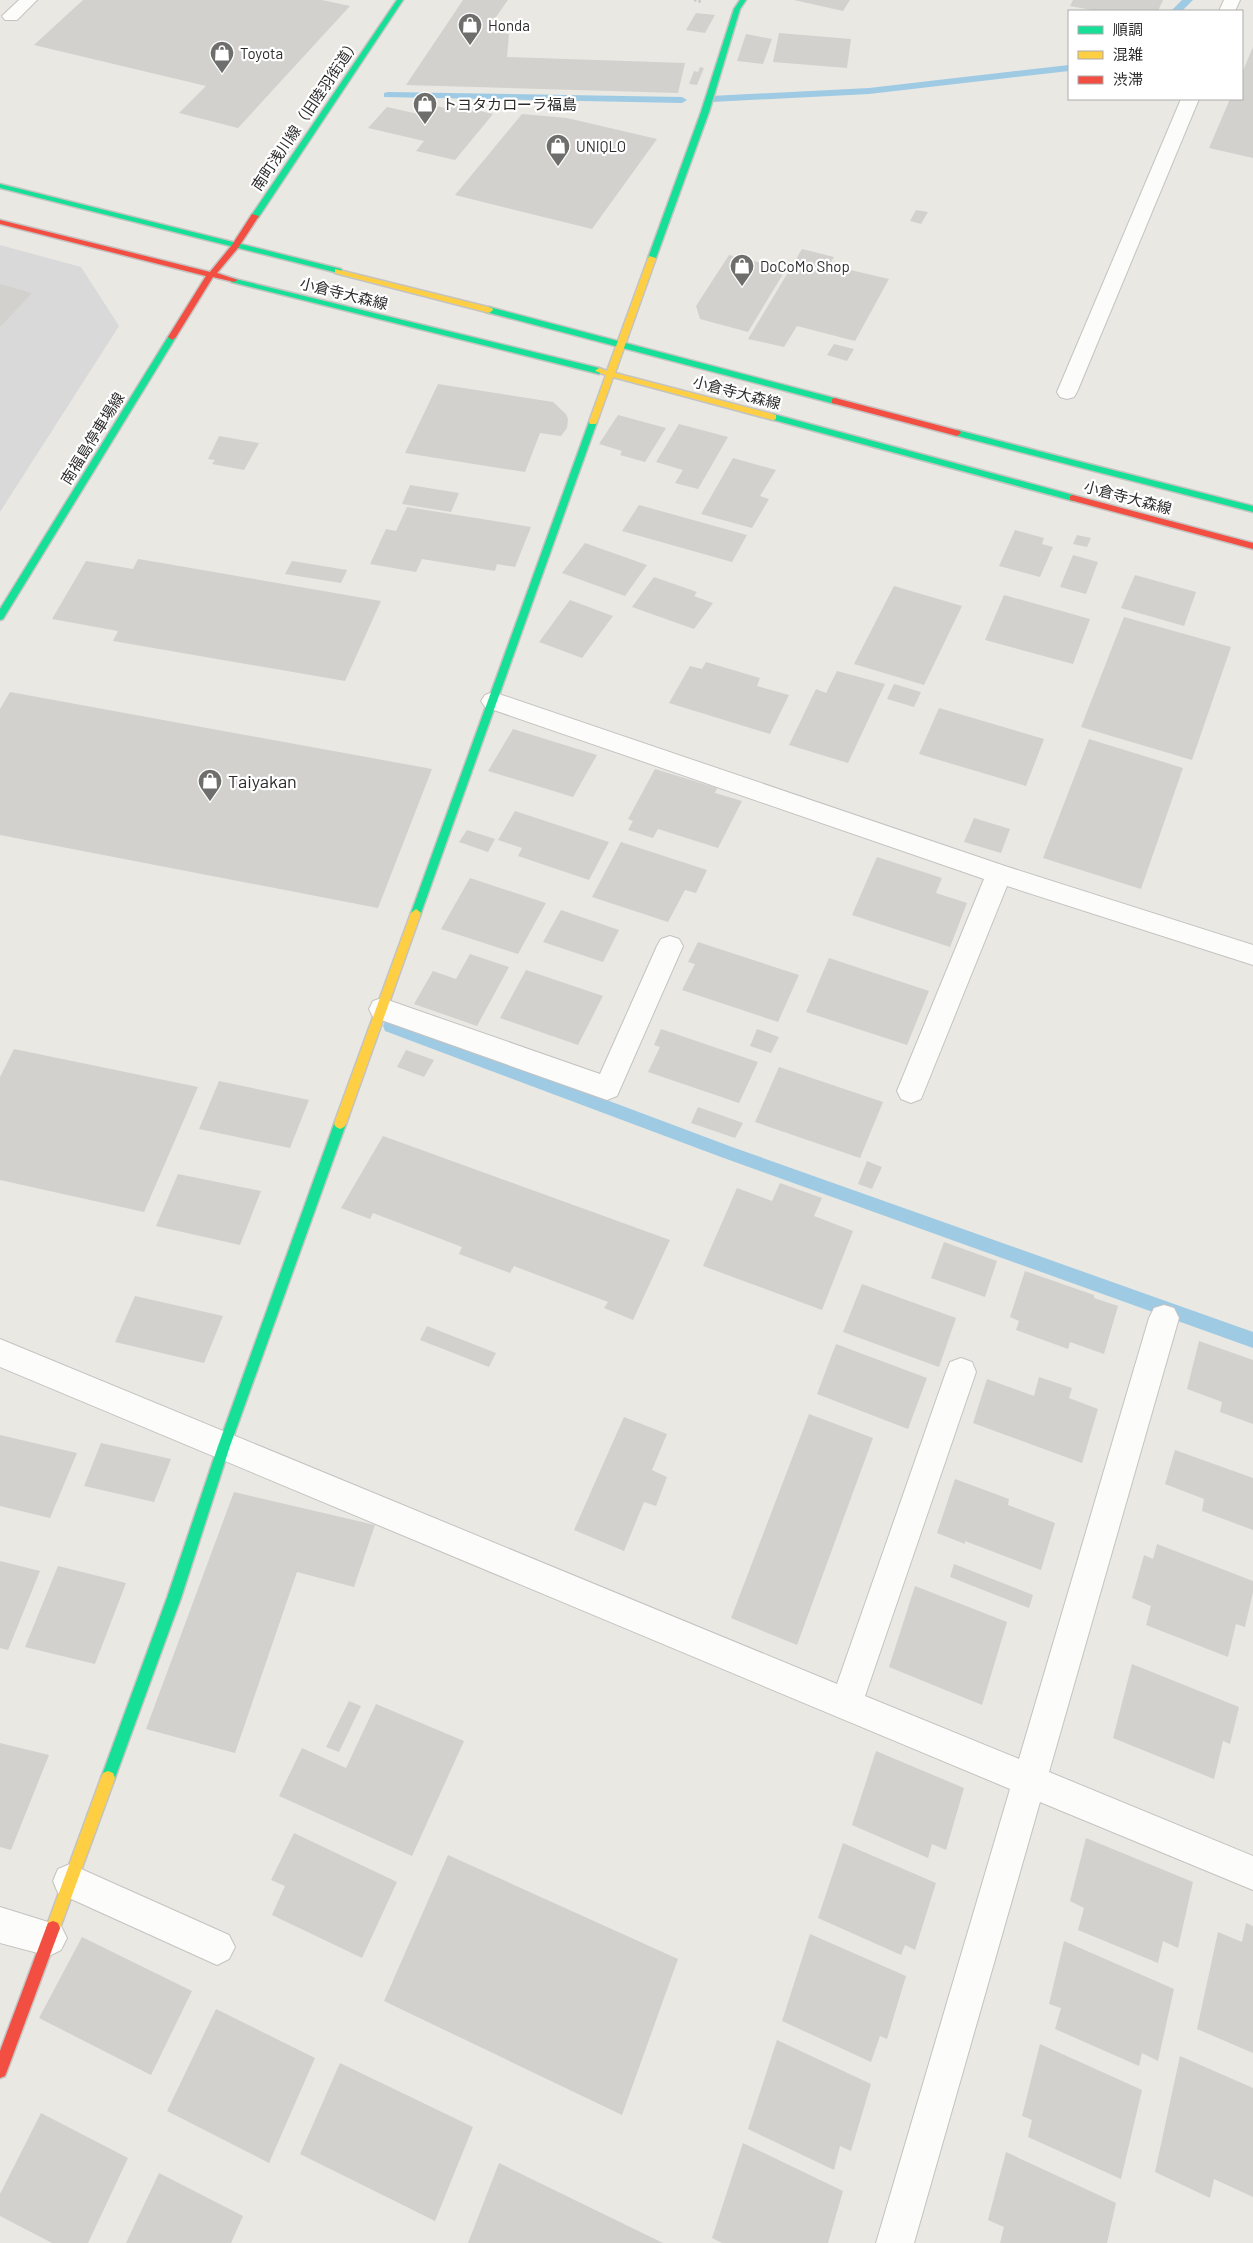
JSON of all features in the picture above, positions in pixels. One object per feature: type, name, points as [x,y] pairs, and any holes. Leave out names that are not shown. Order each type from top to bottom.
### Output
[{"type":"street","points":[[11,16],[29,0]]},
{"type":"street","name":"南町浅川線（旧陸羽街道）","points":[[235,246],[400,0]]},
{"type":"street","points":[[0,2071],[174,1598],[224,1446],[705,112],[737,9],[743,0]]},
{"type":"street","points":[[1067,392],[1190,100]]},
{"type":"street","points":[[0,186],[621,343],[869,410],[1253,509]]},
{"type":"street","points":[[0,222],[210,276]]},
{"type":"street","name":"南福島停車場線","points":[[0,617],[210,276],[235,246]]},
{"type":"street","name":"小倉寺大森線","points":[[210,276],[610,374],[1253,546]]},
{"type":"street","points":[[493,701],[999,874],[1253,955]]},
{"type":"street","points":[[911,1091],[999,874]]},
{"type":"street","points":[[382,1008],[607,1088],[670,946]]},
{"type":"street","points":[[895,2243],[1164,1318]]},
{"type":"street","points":[[1,1356],[224,1446],[1253,1873]]},
{"type":"street","points":[[846,1704],[961,1372]]},
{"type":"street","points":[[70,1881],[217,1947]]},
{"type":"street","points":[[0,1925],[49,1938]]},
{"type":"shaded area","points":[[0,245],[81,267],[119,326],[0,512]]},
{"type":"building","name":"Toyota","points":[[83,0],[322,0],[350,6],[238,128],[179,113],[206,86],[34,45]]},
{"type":"building","name":"Honda","points":[[463,0],[508,0],[486,31],[509,34],[507,57],[685,63],[678,93],[406,85]]},
{"type":"building","points":[[794,0],[850,0],[843,11]]},
{"type":"building","points":[[1073,0],[1163,0],[1158,10],[1092,10],[1070,6]]},
{"type":"building","points":[[696,13],[715,15],[705,33],[686,30]]},
{"type":"building","points":[[779,33],[851,39],[847,68],[773,62]]},
{"type":"building","points":[[746,34],[772,39],[763,64],[737,61]]},
{"type":"building","points":[[1253,47],[1253,158],[1209,148],[1230,100],[1243,100],[1243,71]]},
{"type":"building","points":[[700,67],[704,68],[697,85],[689,84],[694,71],[698,72]]},
{"type":"building","points":[[427,104],[450,109],[454,105],[493,114],[455,160],[416,151],[424,141],[368,128],[387,107],[418,114]]},
{"type":"building","name":"UNIQLO","points":[[522,114],[567,118],[657,139],[592,229],[455,195]]},
{"type":"building","points":[[916,210],[928,212],[921,224],[910,221]]},
{"type":"building","points":[[802,249],[834,257],[829,265],[889,279],[855,341],[797,326],[784,347],[748,339]]},
{"type":"building","name":"DoCoMo Shop","points":[[729,255],[786,269],[748,332],[700,319],[696,306]]},
{"type":"building","points":[[0,284],[32,293],[0,327]]},
{"type":"building","points":[[834,344],[854,349],[847,361],[827,355]]},
{"type":"building","points":[[438,384],[553,402],[566,414],[568,419],[567,428],[561,436],[540,433],[525,472],[405,453]]},
{"type":"building","points":[[618,415],[666,428],[645,462],[620,455],[622,451],[599,444]]},
{"type":"building","points":[[679,424],[728,437],[698,489],[675,483],[683,470],[656,462]]},
{"type":"building","points":[[219,436],[259,443],[244,470],[212,464],[215,460],[208,459]]},
{"type":"building","points":[[733,458],[776,470],[760,496],[769,499],[752,528],[701,514]]},
{"type":"building","points":[[410,485],[459,493],[451,512],[402,504]]},
{"type":"building","points":[[639,505],[747,535],[732,562],[622,531]]},
{"type":"building","points":[[407,507],[531,527],[515,567],[497,564],[495,571],[422,559],[416,572],[370,564],[386,529],[396,531]]},
{"type":"building","points":[[1015,530],[1044,538],[1042,544],[1053,547],[1040,577],[999,566]]},
{"type":"building","points":[[1077,535],[1091,538],[1087,547],[1073,544]]},
{"type":"building","points":[[585,543],[647,565],[625,596],[562,573]]},
{"type":"building","points":[[1073,555],[1098,562],[1086,594],[1060,587]]},
{"type":"building","points":[[138,559],[381,601],[345,681],[113,641],[118,631],[52,619],[86,561],[133,569]]},
{"type":"building","points":[[292,561],[347,570],[341,583],[285,574]]},
{"type":"building","points":[[1135,575],[1196,592],[1184,626],[1121,608]]},
{"type":"building","points":[[654,577],[697,592],[694,596],[713,603],[694,629],[632,607]]},
{"type":"building","points":[[894,586],[962,606],[924,685],[854,664]]},
{"type":"building","points":[[1004,595],[1090,619],[1073,664],[985,640]]},
{"type":"building","points":[[570,600],[613,616],[582,658],[539,642]]},
{"type":"building","points":[[1124,617],[1231,647],[1192,760],[1081,727]]},
{"type":"building","points":[[706,662],[760,678],[757,686],[789,695],[770,734],[669,703],[690,666],[702,669]]},
{"type":"building","points":[[837,671],[885,684],[848,763],[789,745],[816,689],[826,693]]},
{"type":"building","points":[[894,684],[921,692],[914,707],[887,699]]},
{"type":"building","name":"Taiyakan","points":[[10,692],[432,769],[378,908],[0,835],[0,709]]},
{"type":"building","points":[[939,708],[1044,739],[1026,786],[919,754]]},
{"type":"building","points":[[513,729],[597,755],[573,797],[488,771]]},
{"type":"building","points":[[1089,739],[1183,768],[1141,889],[1043,858]]},
{"type":"building","points":[[655,769],[717,788],[715,793],[742,801],[718,848],[658,829],[653,838],[628,830],[633,821],[628,819]]},
{"type":"building","points":[[515,811],[609,842],[589,880],[518,856],[522,848],[498,840]]},
{"type":"building","points":[[974,818],[1010,829],[1001,853],[964,842]]},
{"type":"building","points":[[467,830],[495,839],[488,852],[459,842]]},
{"type":"building","points":[[621,842],[707,870],[696,893],[685,890],[668,922],[592,897]]},
{"type":"building","points":[[877,857],[942,878],[936,893],[967,903],[950,947],[852,915]]},
{"type":"building","points":[[470,878],[546,903],[518,954],[441,929]]},
{"type":"building","points":[[561,910],[619,930],[603,962],[543,942]]},
{"type":"building","points":[[698,942],[799,975],[778,1022],[682,990],[695,964],[688,962]]},
{"type":"building","points":[[470,954],[509,967],[477,1026],[414,1004],[433,971],[456,979]]},
{"type":"building","points":[[829,958],[929,991],[907,1045],[806,1012]]},
{"type":"building","points":[[526,970],[603,996],[578,1045],[500,1018]]},
{"type":"building","points":[[661,1029],[758,1062],[739,1103],[648,1072],[660,1047],[654,1045]]},
{"type":"building","points":[[757,1029],[779,1037],[771,1053],[750,1046]]},
{"type":"building","points":[[14,1049],[198,1087],[144,1212],[0,1180],[0,1077]]},
{"type":"building","points":[[406,1050],[434,1060],[424,1077],[397,1067]]},
{"type":"building","points":[[779,1067],[883,1102],[860,1158],[755,1122]]},
{"type":"building","points":[[219,1081],[309,1100],[290,1148],[199,1129]]},
{"type":"building","points":[[698,1107],[743,1123],[735,1138],[691,1123]]},
{"type":"building","points":[[383,1136],[670,1240],[633,1320],[604,1308],[608,1302],[514,1266],[510,1273],[459,1254],[462,1247],[373,1213],[370,1219],[341,1208]]},
{"type":"building","points":[[867,1161],[882,1167],[872,1189],[858,1184]]},
{"type":"building","points":[[178,1174],[261,1191],[240,1245],[156,1226]]},
{"type":"building","points":[[780,1183],[822,1198],[814,1216],[853,1231],[822,1310],[703,1266],[737,1188],[772,1201]]},
{"type":"building","points":[[944,1242],[997,1261],[985,1297],[931,1278]]},
{"type":"building","points":[[1025,1271],[1094,1295],[1094,1298],[1118,1306],[1104,1354],[1070,1342],[1068,1349],[1016,1330],[1019,1321],[1010,1317]]},
{"type":"building","points":[[862,1284],[956,1318],[939,1367],[843,1332]]},
{"type":"building","points":[[135,1296],[223,1316],[204,1363],[115,1342]]},
{"type":"building","points":[[427,1326],[496,1353],[489,1367],[420,1340]]},
{"type":"building","points":[[1199,1341],[1253,1360],[1253,1424],[1220,1412],[1222,1402],[1187,1389]]},
{"type":"building","points":[[836,1344],[927,1378],[908,1429],[817,1394]]},
{"type":"building","points":[[1039,1377],[1072,1388],[1069,1398],[1098,1409],[1082,1463],[973,1423],[987,1379],[1034,1396]]},
{"type":"building","points":[[809,1414],[873,1438],[797,1645],[731,1618]]},
{"type":"building","points":[[624,1417],[667,1434],[652,1470],[667,1477],[656,1506],[644,1502],[624,1551],[574,1530]]},
{"type":"building","points":[[0,1435],[77,1453],[50,1518],[0,1506]]},
{"type":"building","points":[[101,1443],[171,1459],[154,1502],[84,1486]]},
{"type":"building","points":[[1175,1450],[1253,1478],[1253,1530],[1202,1511],[1204,1499],[1165,1484]]},
{"type":"building","points":[[955,1479],[1009,1499],[1008,1505],[1055,1523],[1041,1570],[965,1541],[965,1544],[937,1533]]},
{"type":"building","points":[[234,1492],[375,1525],[354,1587],[297,1572],[235,1753],[146,1729]]},
{"type":"building","points":[[1157,1544],[1253,1581],[1253,1592],[1245,1627],[1236,1624],[1228,1657],[1146,1625],[1151,1606],[1132,1598],[1144,1555],[1153,1559]]},
{"type":"building","points":[[0,1561],[40,1571],[8,1650],[0,1648]]},
{"type":"building","points":[[954,1564],[1033,1595],[1029,1608],[950,1577]]},
{"type":"building","points":[[58,1566],[126,1583],[95,1664],[25,1647]]},
{"type":"building","points":[[915,1586],[1007,1622],[982,1705],[889,1667]]},
{"type":"building","points":[[1132,1664],[1239,1707],[1230,1744],[1223,1741],[1214,1779],[1113,1738]]},
{"type":"building","points":[[349,1701],[361,1706],[339,1752],[326,1747]]},
{"type":"building","points":[[376,1704],[464,1741],[412,1856],[279,1796],[302,1748],[346,1768]]},
{"type":"building","points":[[0,1743],[49,1755],[11,1850],[0,1847]]},
{"type":"building","points":[[876,1751],[964,1788],[946,1850],[932,1844],[928,1858],[852,1825]]},
{"type":"building","points":[[294,1833],[397,1882],[362,1958],[272,1915],[285,1886],[271,1880]]},
{"type":"building","points":[[1086,1838],[1193,1882],[1178,1948],[1163,1941],[1158,1963],[1078,1930],[1084,1908],[1070,1901]]},
{"type":"building","points":[[843,1843],[936,1883],[915,1950],[905,1945],[901,1955],[818,1918]]},
{"type":"building","points":[[448,1855],[678,1959],[622,2115],[384,2001]]},
{"type":"building","points":[[1246,1923],[1253,1926],[1253,2053],[1197,2029],[1218,1932],[1242,1942]]},
{"type":"building","points":[[810,1934],[906,1976],[887,2039],[880,2036],[871,2062],[782,2021]]},
{"type":"building","points":[[82,1937],[192,1991],[151,2075],[39,2018]]},
{"type":"building","points":[[1064,1941],[1174,1989],[1158,2061],[1142,2053],[1139,2066],[1055,2029],[1061,2008],[1049,2004]]},
{"type":"building","points":[[216,2009],[315,2058],[269,2163],[167,2111]]},
{"type":"building","points":[[777,2040],[871,2084],[851,2151],[840,2146],[834,2170],[748,2129]]},
{"type":"building","points":[[1040,2044],[1142,2090],[1121,2179],[1028,2137],[1032,2120],[1022,2116]]},
{"type":"building","points":[[1180,2056],[1253,2088],[1253,2197],[1214,2179],[1210,2198],[1155,2172]]},
{"type":"building","points":[[340,2063],[473,2127],[435,2221],[300,2154]]},
{"type":"building","points":[[41,2113],[128,2158],[88,2243],[52,2243],[0,2216],[0,2194]]},
{"type":"building","points":[[743,2143],[843,2191],[828,2243],[722,2243],[712,2238]]},
{"type":"building","points":[[1006,2152],[1116,2203],[1107,2243],[1000,2243],[1004,2227],[988,2220]]},
{"type":"building","points":[[499,2163],[663,2243],[468,2243]]},
{"type":"building","points":[[159,2173],[243,2216],[231,2243],[126,2243]]},
{"type":"waterway","points":[[1177,10],[1188,0]]},
{"type":"waterway","points":[[711,99],[869,91],[1068,68]]},
{"type":"waterway","points":[[388,95],[682,100]]},
{"type":"waterway","points":[[391,1026],[727,1152],[1253,1340]]},
{"type":"traffic: fast","points":[[255,216],[400,0]]},
{"type":"traffic: fast","points":[[652,258],[705,112],[737,9],[743,0]]},
{"type":"traffic: fast","points":[[0,186],[338,271]]},
{"type":"traffic: fast","points":[[234,280],[599,371]]},
{"type":"traffic: fast","points":[[489,310],[835,401]]},
{"type":"traffic: fast","points":[[0,617],[172,337]]},
{"type":"traffic: fast","points":[[773,417],[1073,498]]},
{"type":"traffic: fast","points":[[416,913],[593,422]]},
{"type":"traffic: fast","points":[[957,433],[1253,509]]},
{"type":"traffic: fast","points":[[108,1778],[174,1598],[224,1446],[340,1124]]},
{"type":"traffic: slow","points":[[593,422],[652,258]]},
{"type":"traffic: slow","points":[[338,271],[489,310]]},
{"type":"traffic: slow","points":[[599,371],[773,417]]},
{"type":"traffic: slow","points":[[340,1124],[416,913]]},
{"type":"traffic: slow","points":[[53,1928],[108,1778]]},
{"type":"traffic: jam","points":[[172,337],[210,276],[235,246],[255,216]]},
{"type":"traffic: jam","points":[[0,222],[234,280]]},
{"type":"traffic: jam","points":[[835,401],[957,433]]},
{"type":"traffic: jam","points":[[1073,498],[1253,546]]},
{"type":"traffic: jam","points":[[0,2071],[53,1928]]},
{"type":"place","name":"Honda","points":[[470,46]]},
{"type":"place","name":"Toyota","points":[[222,74]]},
{"type":"place","name":"トヨタカローラ福島","points":[[425,125]]},
{"type":"place","name":"UNIQLO","points":[[558,167]]},
{"type":"place","name":"DoCoMo Shop","points":[[742,287]]},
{"type":"place","name":"Taiyakan","points":[[210,802]]}]
